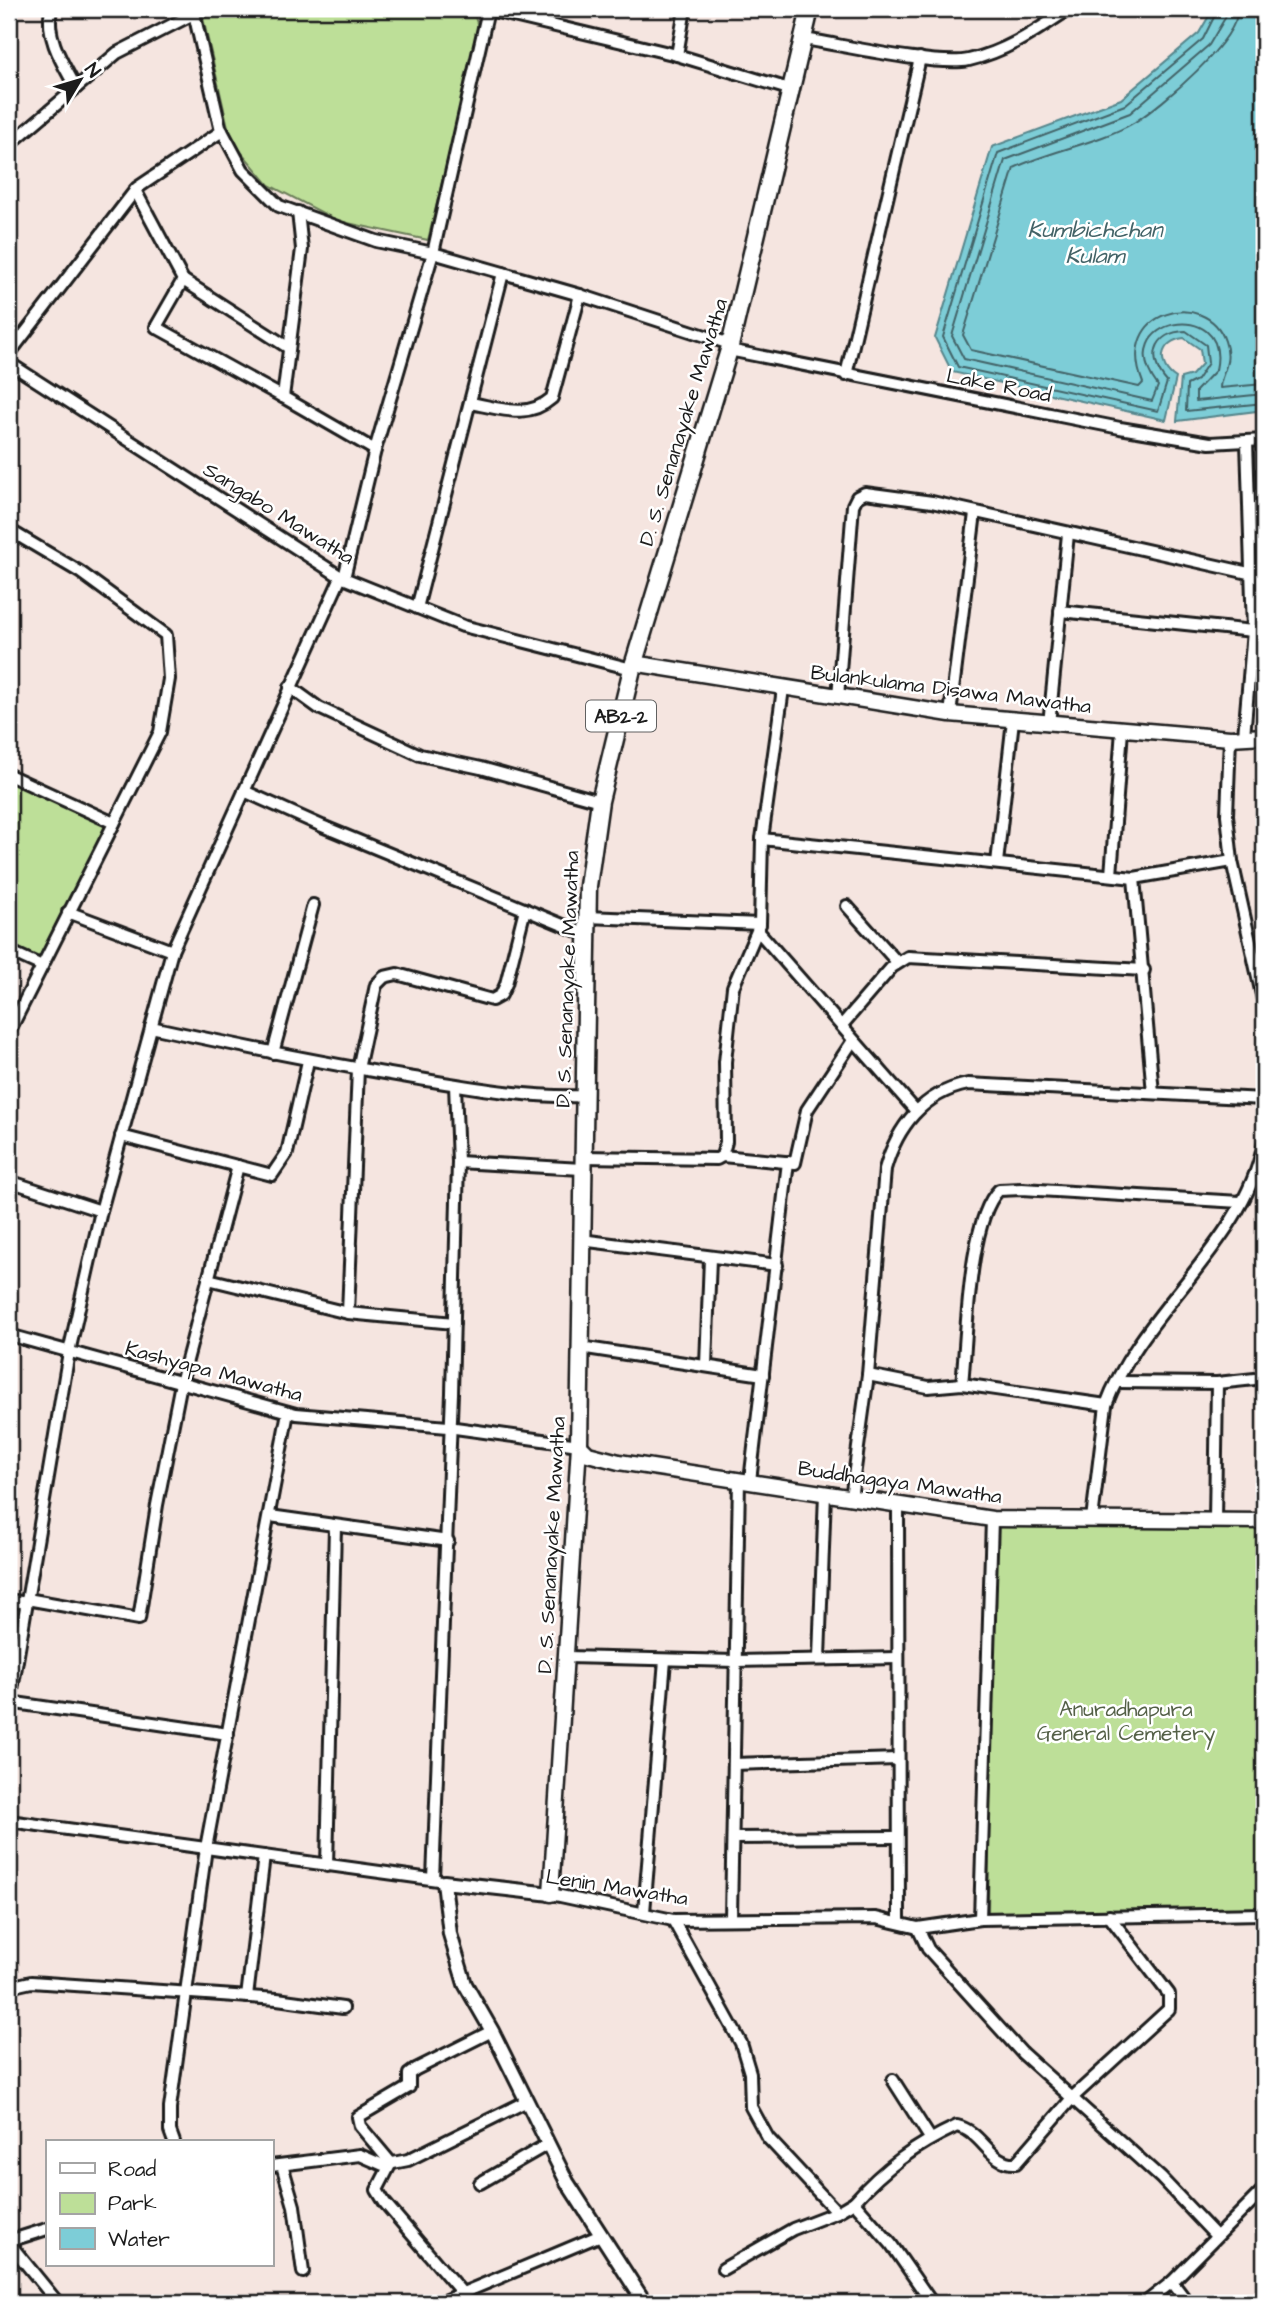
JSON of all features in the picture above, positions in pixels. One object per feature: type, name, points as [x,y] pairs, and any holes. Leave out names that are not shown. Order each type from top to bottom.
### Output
[{"type":"main road","name":"D. S. Senanayake Mawatha","points":[[551,1894],[579,1445],[582,1163],[587,917],[591,854],[600,801],[632,666],[730,347],[810,9]]},
{"type":"main road","name":"Bulankulama Disawa Mawatha","points":[[632,666],[950,714],[1122,730],[1237,737],[1264,736]]},
{"type":"main road","name":"Buddhagaya Mawatha","points":[[579,1445],[598,1457],[992,1519],[1264,1521]]},
{"type":"street","points":[[51,9],[48,21],[58,55],[76,88]]},
{"type":"street","points":[[228,1734],[9,1704],[69,1352],[101,1211],[172,951],[342,577],[375,450],[433,253],[486,9],[677,55],[792,90]]},
{"type":"street","points":[[677,55],[685,9]]},
{"type":"street","points":[[804,39],[920,58],[967,61],[1018,44],[1069,9]]},
{"type":"street","points":[[9,145],[117,53],[197,10]]},
{"type":"street","name":"Lake Road","points":[[197,10],[222,131],[243,170],[279,206],[376,241],[433,253],[580,295],[730,347],[846,374],[1120,428],[1210,443],[1264,440]]},
{"type":"street","points":[[846,374],[920,58]]},
{"type":"street","points":[[9,354],[135,190],[222,131]]},
{"type":"street","points":[[135,190],[183,279],[270,339],[289,348]]},
{"type":"street","points":[[283,397],[302,249],[298,212]]},
{"type":"street","points":[[417,608],[503,273]]},
{"type":"street","points":[[183,279],[156,327],[375,450]]},
{"type":"street","points":[[470,403],[525,413],[540,408],[552,398],[580,295]]},
{"type":"street","name":"Sangabo Mawatha","points":[[9,363],[342,577],[463,626],[632,666]]},
{"type":"street","points":[[1247,442],[1253,631],[1227,815],[1232,860],[1264,1004]]},
{"type":"street","points":[[838,697],[853,505],[857,497],[865,493],[932,502],[1253,574]]},
{"type":"street","points":[[950,714],[975,513]]},
{"type":"street","points":[[9,530],[80,572],[166,635],[169,679],[160,732],[9,1032]]},
{"type":"street","points":[[1049,724],[1068,534]]},
{"type":"street","points":[[1060,611],[1253,631]]},
{"type":"street","points":[[290,687],[319,708],[420,755],[481,768],[600,801]]},
{"type":"street","points":[[722,1156],[726,1142],[725,1062],[733,988],[739,967],[759,928],[762,839],[783,689]]},
{"type":"street","points":[[997,863],[1013,720]]},
{"type":"street","points":[[1111,875],[1122,730]]},
{"type":"street","points":[[9,775],[114,823]]},
{"type":"street","points":[[244,790],[322,826],[587,935]]},
{"type":"street","points":[[762,839],[1134,878],[1232,860]]},
{"type":"street","points":[[1134,878],[1153,1093]]},
{"type":"street","points":[[272,1053],[313,905]]},
{"type":"street","points":[[847,906],[897,962]]},
{"type":"street","points":[[348,1313],[358,1069],[376,985],[384,977],[397,974],[492,1000],[501,995],[506,985],[525,909]]},
{"type":"street","points":[[68,912],[172,951]]},
{"type":"street","points":[[587,917],[759,928],[842,1025],[852,1042],[916,1111]]},
{"type":"street","points":[[9,950],[41,966]]},
{"type":"street","points":[[842,1025],[897,962],[908,957],[1144,970]]},
{"type":"street","points":[[151,1027],[308,1061],[455,1085],[553,1097],[584,1096]]},
{"type":"street","points":[[457,1163],[582,1163],[717,1159],[722,1156],[795,1163],[807,1110],[852,1042]]},
{"type":"street","points":[[121,1136],[272,1175],[286,1153],[308,1061]]},
{"type":"street","points":[[852,1498],[868,1375],[885,1169],[892,1145],[916,1111],[940,1093],[968,1084],[1264,1099]]},
{"type":"street","points":[[455,1085],[457,1163],[454,1324],[449,1427],[439,1881],[450,1934],[465,1984],[492,2031],[567,2182],[645,2303]]},
{"type":"street","points":[[1092,1519],[1106,1405],[1133,1352],[1220,1238],[1240,1202],[1264,1143]]},
{"type":"street","points":[[731,1918],[736,1661],[744,1481],[763,1375],[788,1162]]},
{"type":"street","points":[[9,1600],[139,1619],[157,1505],[181,1383],[238,1166]]},
{"type":"street","points":[[9,1181],[101,1211]]},
{"type":"street","points":[[962,1384],[978,1233],[989,1200],[999,1190],[1022,1189],[1240,1202]]},
{"type":"street","points":[[581,1240],[777,1265]]},
{"type":"street","points":[[706,1365],[710,1258]]},
{"type":"street","points":[[208,1279],[348,1313],[454,1324]]},
{"type":"street","name":"Kashyapa Mawatha","points":[[9,1335],[288,1412],[449,1427],[579,1445]]},
{"type":"street","points":[[580,1347],[763,1375]]},
{"type":"street","points":[[868,1375],[928,1387],[962,1384],[1106,1405]]},
{"type":"street","points":[[1117,1382],[1217,1383],[1264,1378]]},
{"type":"street","points":[[1215,1521],[1217,1383]]},
{"type":"street","points":[[173,2140],[170,2131],[170,2108],[206,1848],[288,1412]]},
{"type":"street","points":[[818,1658],[825,1493]]},
{"type":"street","points":[[898,1505],[899,1921]]},
{"type":"street","points":[[270,1516],[448,1541]]},
{"type":"street","points":[[980,1919],[992,1519]]},
{"type":"street","points":[[327,1866],[335,1526]]},
{"type":"street","points":[[567,1657],[736,1661],[898,1658]]},
{"type":"street","points":[[644,1912],[665,1660]]},
{"type":"street","points":[[734,1764],[898,1759]]},
{"type":"street","name":"Lenin Mawatha","points":[[9,1821],[327,1866],[551,1894],[673,1920],[876,1918],[899,1921],[918,1928],[980,1919],[1264,1914]]},
{"type":"street","points":[[733,1838],[898,1838]]},
{"type":"street","points":[[247,1997],[264,1856]]},
{"type":"street","points":[[723,2269],[793,2229],[837,2212],[854,2202],[882,2171],[930,2138],[957,2126],[976,2134],[998,2159],[1016,2163],[1073,2098],[1169,2008],[1171,2001],[1110,1916]]},
{"type":"street","points":[[673,1920],[741,2043],[750,2073],[751,2107],[768,2138],[837,2212]]},
{"type":"street","points":[[918,1928],[929,1949],[1022,2053],[1161,2178],[1216,2236]]},
{"type":"street","points":[[9,1987],[31,1982],[247,1997],[343,2008]]},
{"type":"street","points":[[391,2163],[360,2126],[358,2117],[410,2087],[409,2074],[416,2069],[492,2031]]},
{"type":"street","points":[[893,2080],[930,2138]]},
{"type":"street","points":[[303,2272],[294,2206],[277,2166],[360,2155],[383,2165],[408,2160],[527,2101]]},
{"type":"street","points":[[480,2183],[548,2144]]},
{"type":"street","points":[[391,2163],[377,2190],[463,2294]]},
{"type":"street","points":[[1145,2303],[1172,2282],[1264,2189]]},
{"type":"street","points":[[854,2202],[891,2244],[932,2303]]},
{"type":"street","points":[[46,2229],[9,2242],[58,2303]]},
{"type":"street","points":[[439,2303],[601,2235]]},
{"type":"street","points":[[1172,2282],[1188,2303]]},
{"type":"green space","points":[[235,9],[389,9],[475,17],[479,30],[428,240],[338,221],[269,185],[231,140],[203,18]]},
{"type":"green space","points":[[9,773],[114,823],[42,966],[9,951]]},
{"type":"green space","name":"Anuradhapura General Cemetery","points":[[992,1519],[1264,1521],[1264,1916],[988,1923]]},
{"type":"water","name":"Kumbichchan Kulam","points":[[1213,9],[1264,9],[1264,410],[1177,421],[1181,378],[1192,375],[1202,364],[1200,349],[1184,338],[1169,344],[1163,354],[1165,367],[1176,378],[1166,420],[952,372],[935,338],[992,147],[1121,99],[1199,33]]}]
